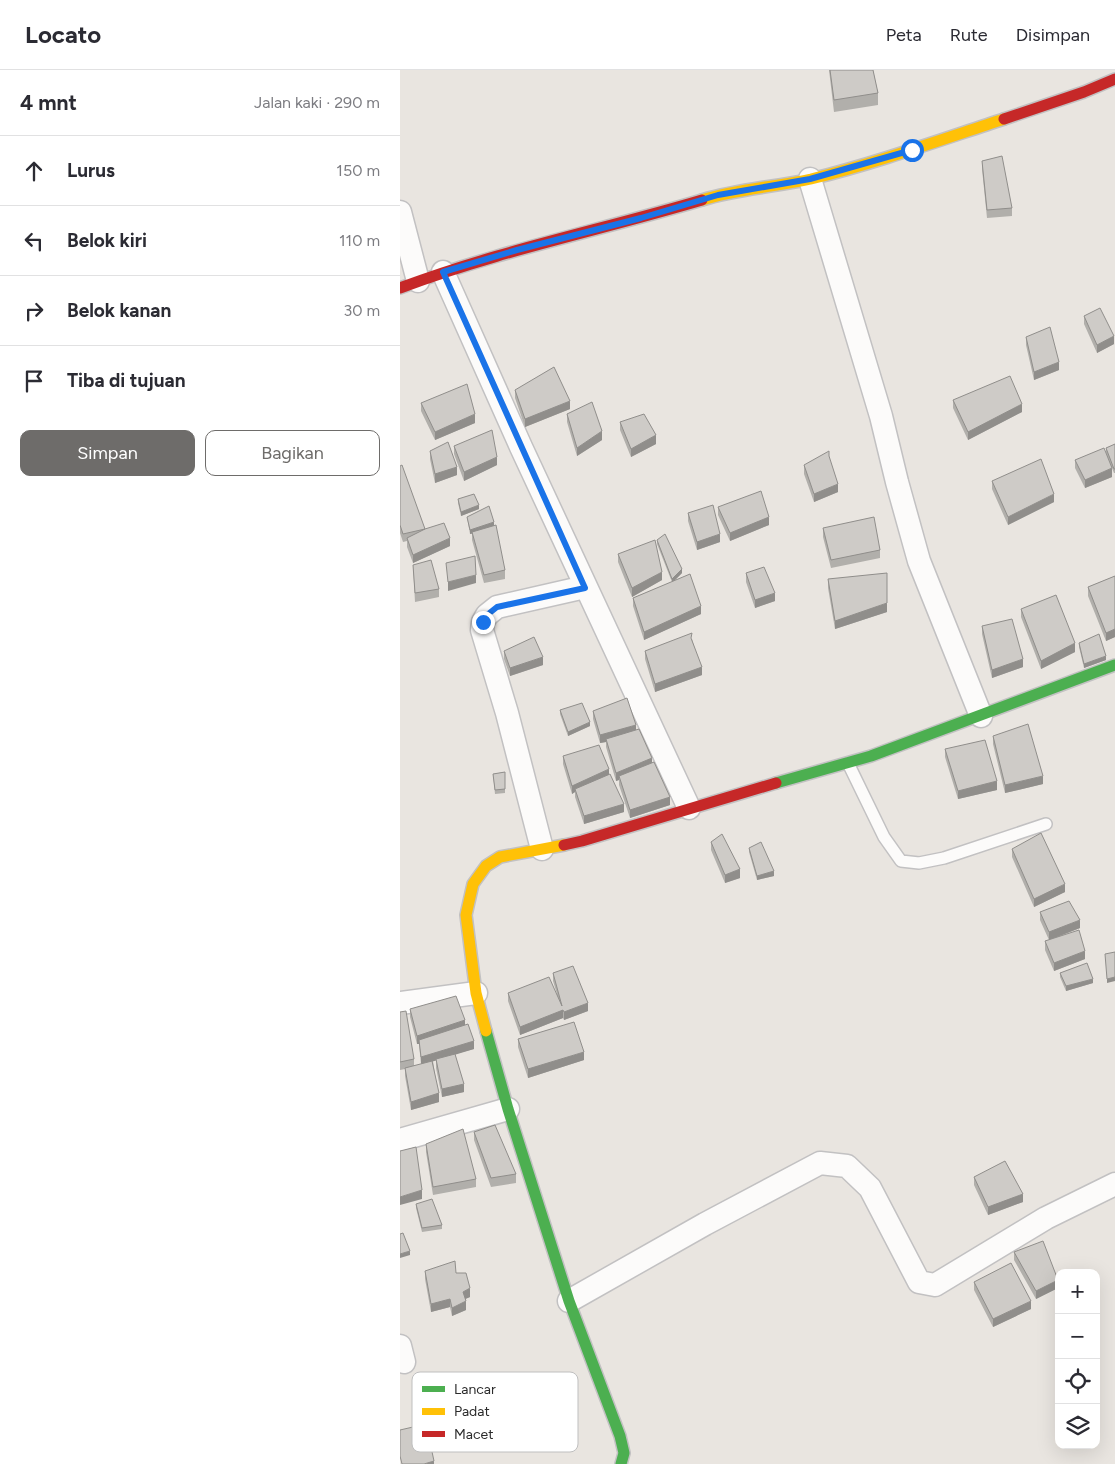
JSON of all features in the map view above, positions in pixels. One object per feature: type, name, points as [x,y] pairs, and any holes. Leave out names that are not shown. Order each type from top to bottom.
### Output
[{"type":"street","points":[[400,212],[409,285],[443,272],[517,250],[641,218],[718,195],[810,179],[912,150],[1084,92],[1115,79]]},
{"type":"street","points":[[810,179],[881,416],[919,561],[981,716]]},
{"type":"street","points":[[443,272],[585,588],[688,808]]},
{"type":"street","points":[[542,849],[507,713],[484,642],[483,622],[487,615],[497,607],[585,588]]},
{"type":"street","points":[[621,1464],[624,1453],[620,1436],[569,1301],[508,1109],[476,993],[466,915],[472,884],[486,866],[500,858],[582,841],[688,808],[871,756],[1115,665]]},
{"type":"street","points":[[400,1003],[476,993]]},
{"type":"street","points":[[400,1140],[508,1109]]},
{"type":"street","points":[[569,1301],[705,1224],[820,1163],[847,1166],[870,1188],[919,1282],[935,1285],[1046,1218],[1115,1184]]},
{"type":"lane","points":[[848,763],[884,837],[901,861],[919,863],[944,858],[1046,824]]},
{"type":"building","points":[[830,70],[873,70],[878,93],[834,100]]},
{"type":"building","points":[[1002,156],[1012,208],[987,210],[982,161]]},
{"type":"building","points":[[1100,308],[1114,336],[1097,345],[1084,316]]},
{"type":"building","points":[[1050,327],[1059,362],[1034,372],[1026,337]]},
{"type":"building","points":[[554,367],[570,401],[525,419],[515,390]]},
{"type":"building","points":[[1010,376],[1022,404],[968,432],[953,400]]},
{"type":"building","points":[[467,384],[475,414],[435,432],[421,403]]},
{"type":"building","points":[[592,402],[602,431],[577,448],[567,414]]},
{"type":"building","points":[[644,414],[656,435],[631,449],[620,422]]},
{"type":"building","points":[[492,430],[497,457],[464,472],[454,446]]},
{"type":"building","points":[[448,442],[457,467],[435,474],[430,451]]},
{"type":"building","points":[[1115,444],[1115,469],[1114,469],[1106,448]]},
{"type":"building","points":[[1104,448],[1112,468],[1085,480],[1075,460]]},
{"type":"building","points":[[829,451],[838,484],[814,494],[804,465]]},
{"type":"building","points":[[1041,459],[1054,494],[1008,517],[992,481]]},
{"type":"building","points":[[402,465],[425,529],[403,534],[400,525],[400,466]]},
{"type":"building","points":[[761,491],[769,517],[730,533],[718,507]]},
{"type":"building","points":[[474,494],[479,505],[461,512],[458,499]]},
{"type":"building","points":[[713,505],[720,534],[697,542],[688,513]]},
{"type":"building","points":[[489,506],[494,522],[470,530],[467,517]]},
{"type":"building","points":[[874,517],[880,550],[831,560],[823,528]]},
{"type":"building","points":[[444,523],[450,538],[413,555],[407,538],[425,529]]},
{"type":"building","points":[[496,525],[505,570],[484,575],[472,532]]},
{"type":"building","points":[[665,534],[682,569],[672,579],[657,540]]},
{"type":"building","points":[[655,540],[662,572],[632,588],[618,554]]},
{"type":"building","points":[[475,556],[476,575],[448,582],[446,563]]},
{"type":"building","points":[[431,560],[439,589],[415,593],[413,565]]},
{"type":"building","points":[[764,567],[775,593],[755,600],[746,573]]},
{"type":"building","points":[[887,573],[887,603],[835,621],[828,579]]},
{"type":"building","points":[[690,574],[701,606],[644,632],[633,598]]},
{"type":"building","points":[[1115,576],[1115,629],[1106,633],[1088,587]]},
{"type":"building","points":[[1056,595],[1075,643],[1041,661],[1021,609]]},
{"type":"building","points":[[1012,619],[1023,659],[992,670],[982,626]]},
{"type":"building","points":[[692,633],[691,638],[702,667],[655,684],[645,651]]},
{"type":"building","points":[[1099,634],[1106,656],[1084,664],[1079,643]]},
{"type":"building","points":[[534,637],[543,657],[510,668],[504,651]]},
{"type":"building","points":[[627,698],[636,725],[600,735],[593,711]]},
{"type":"building","points":[[582,703],[590,722],[568,732],[560,710]]},
{"type":"building","points":[[1028,724],[1043,776],[1005,785],[993,736]]},
{"type":"building","points":[[639,729],[652,758],[616,773],[606,739]]},
{"type":"building","points":[[985,740],[997,781],[958,791],[945,749]]},
{"type":"building","points":[[599,745],[609,769],[572,786],[563,756]]},
{"type":"building","points":[[654,762],[670,797],[630,810],[619,776]]},
{"type":"building","points":[[505,772],[505,789],[495,790],[493,774]]},
{"type":"building","points":[[610,774],[624,804],[584,816],[575,789]]},
{"type":"building","points":[[1041,833],[1065,884],[1034,899],[1012,849]]},
{"type":"building","points":[[722,834],[740,869],[725,875],[711,842]]},
{"type":"building","points":[[761,842],[774,871],[757,876],[749,848]]},
{"type":"building","points":[[1069,901],[1080,920],[1049,932],[1040,912]]},
{"type":"building","points":[[1079,930],[1085,951],[1054,963],[1045,941]]},
{"type":"building","points":[[1115,952],[1115,977],[1107,979],[1105,954]]},
{"type":"building","points":[[1087,963],[1093,979],[1066,986],[1060,973]]},
{"type":"building","points":[[573,966],[588,1003],[564,1012],[563,1010],[520,1027],[508,993],[549,977],[562,1006],[553,973]]},
{"type":"building","points":[[456,996],[465,1020],[417,1036],[410,1009]]},
{"type":"building","points":[[406,1011],[414,1059],[400,1062],[400,1012]]},
{"type":"building","points":[[574,1022],[584,1052],[528,1069],[518,1039]]},
{"type":"building","points":[[468,1024],[474,1041],[421,1057],[419,1040]]},
{"type":"building","points":[[455,1054],[464,1084],[442,1089],[436,1059]]},
{"type":"building","points":[[432,1061],[439,1093],[411,1102],[405,1068]]},
{"type":"building","points":[[495,1125],[516,1174],[491,1178],[474,1132]]},
{"type":"building","points":[[463,1129],[476,1179],[433,1187],[426,1144]]},
{"type":"building","points":[[416,1147],[422,1190],[400,1197],[400,1151]]},
{"type":"building","points":[[1005,1161],[1023,1194],[988,1207],[974,1177]]},
{"type":"building","points":[[432,1199],[442,1225],[422,1228],[416,1204]]},
{"type":"building","points":[[403,1233],[410,1251],[400,1254],[400,1234]]},
{"type":"building","points":[[1043,1241],[1055,1272],[1055,1282],[1036,1291],[1014,1252]]},
{"type":"building","points":[[455,1261],[456,1273],[466,1273],[470,1288],[463,1292],[466,1301],[452,1308],[450,1299],[431,1304],[425,1271]]},
{"type":"building","points":[[1011,1263],[1031,1301],[993,1319],[974,1282]]},
{"type":"building","points":[[412,1427],[412,1452],[432,1452],[434,1461],[424,1464],[402,1464],[400,1456],[400,1430]]},
{"type":"traffic: fast","points":[[776,783],[871,756],[1115,665]]},
{"type":"traffic: fast","points":[[486,1031],[508,1109],[569,1301],[620,1436],[624,1453],[621,1464]]},
{"type":"traffic: slow","points":[[702,200],[835,173],[1004,119]]},
{"type":"traffic: slow","points":[[486,1031],[476,993],[466,915],[473,884],[486,866],[500,857],[564,845]]},
{"type":"traffic: jam","points":[[1004,119],[1084,92],[1115,79]]},
{"type":"traffic: jam","points":[[400,288],[474,263],[702,200]]},
{"type":"traffic: jam","points":[[564,845],[776,783]]},
{"type":"route","points":[[483,622],[487,615],[497,607],[585,588],[443,272],[718,195],[810,179],[912,150]]}]
